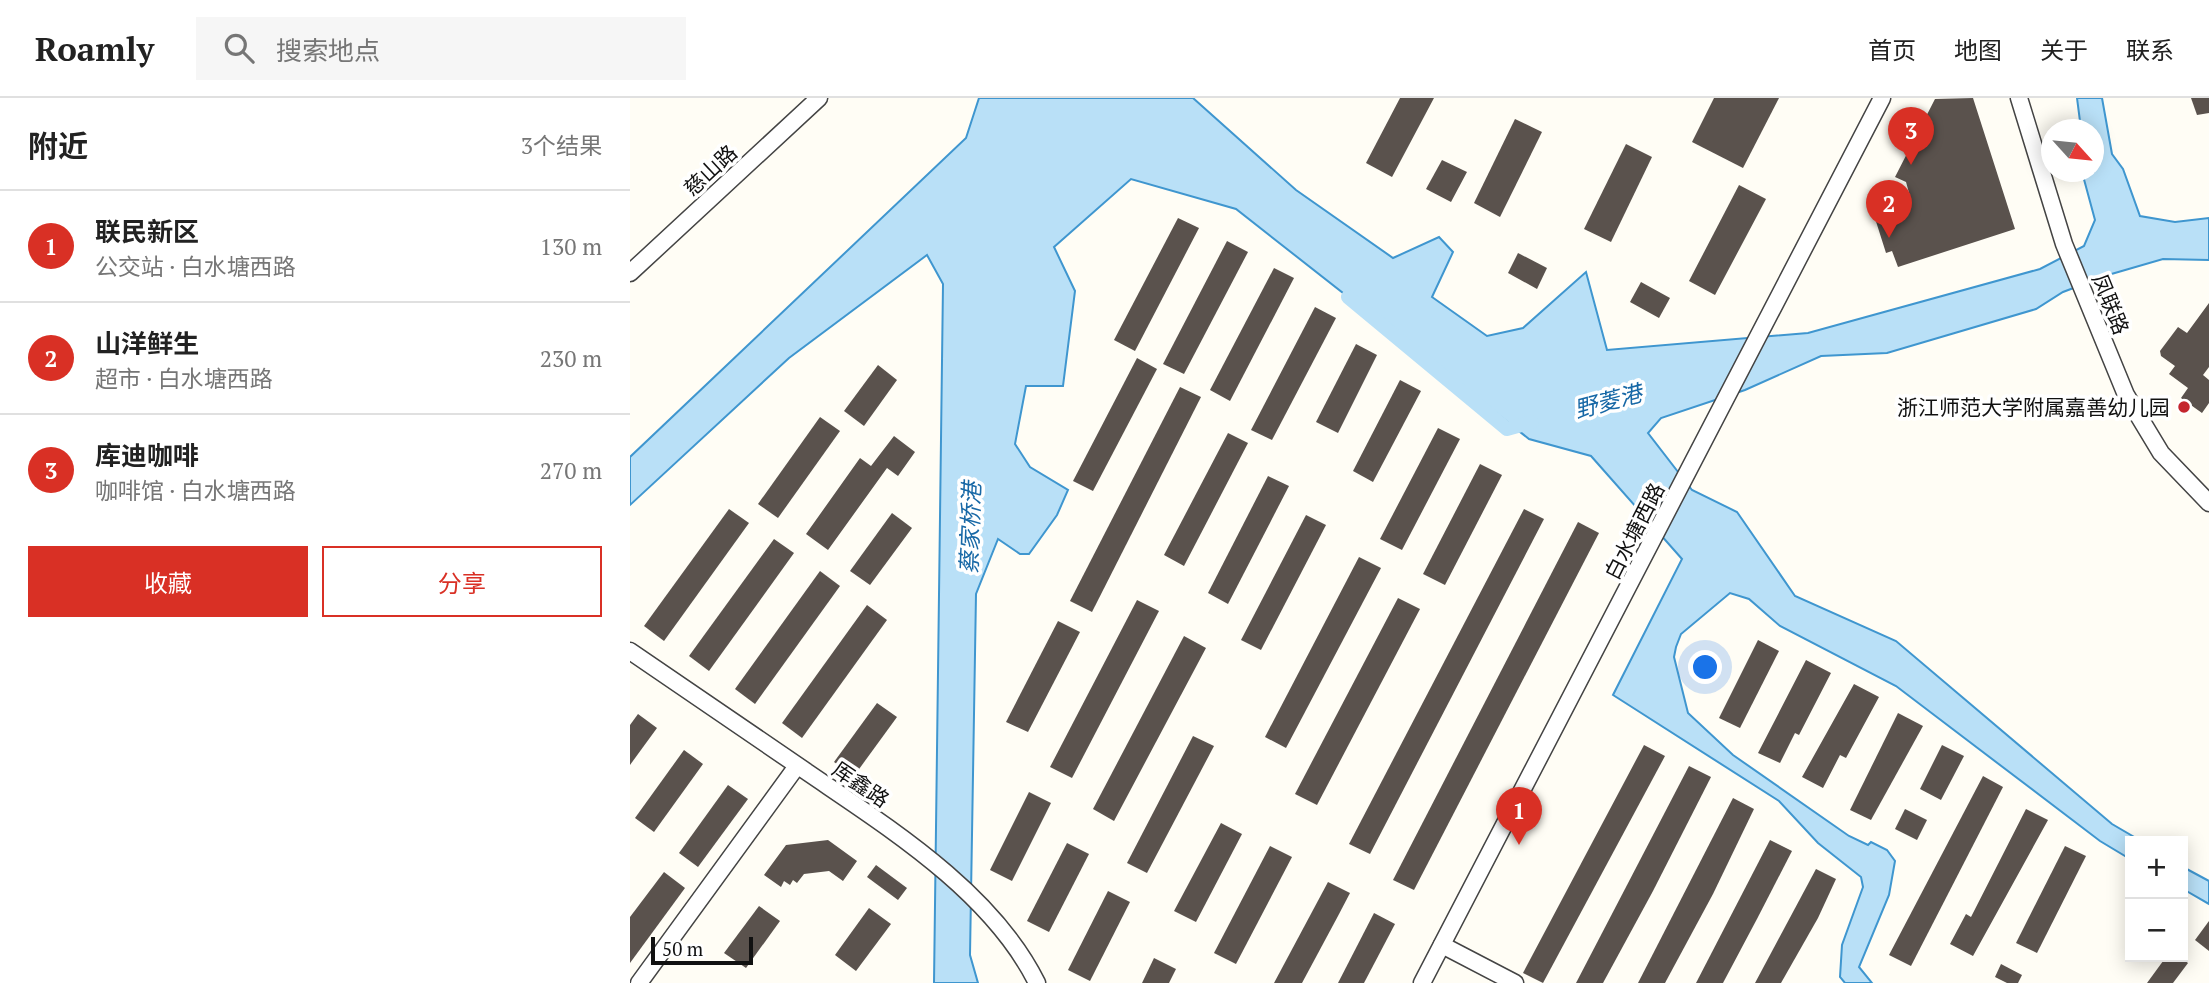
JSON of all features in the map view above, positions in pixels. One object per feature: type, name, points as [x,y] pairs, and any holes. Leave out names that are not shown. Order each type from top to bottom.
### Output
[{"type":"street","name":"慈山路","points":[[630,273],[819,98]]},
{"type":"street","name":"白水塘西路","points":[[1422,983],[1882,98]]},
{"type":"street","name":"凤联路","points":[[2019,98],[2064,244],[2126,395],[2161,453],[2209,503]]},
{"type":"street","name":"厍鑫路","points":[[630,651],[920,852],[981,908],[1021,951],[1037,983]]},
{"type":"street","points":[[639,983],[797,766]]},
{"type":"street","points":[[1442,945],[1515,983]]},
{"type":"water","name":"蔡家桥港","points":[[979,98],[1193,98],[1296,190],[1393,258],[1439,237],[1453,252],[1432,297],[1487,336],[1523,328],[1586,272],[1607,350],[1808,333],[2040,269],[2084,246],[2095,220],[2085,182],[2104,182],[2104,119],[2080,119],[2077,98],[2102,98],[2112,154],[2123,169],[2140,216],[2175,222],[2209,218],[2209,260],[2163,259],[2063,292],[2036,309],[1887,353],[1821,356],[1745,390],[1661,418],[1648,433],[1692,490],[1737,512],[1795,596],[1896,641],[2112,824],[2132,836],[2125,836],[2125,856],[2100,841],[1896,686],[1780,626],[1749,599],[1730,593],[1681,634],[1676,647],[1674,657],[1688,713],[1733,755],[1849,836],[1887,850],[1895,861],[1889,895],[1859,967],[1872,983],[1845,983],[1840,977],[1842,945],[1863,887],[1861,877],[1818,843],[1779,801],[1613,695],[1682,559],[1591,456],[1529,439],[1236,209],[1131,179],[1054,247],[1075,291],[1063,386],[1026,386],[1015,444],[1030,467],[1068,490],[1057,515],[1029,554],[1020,554],[998,539],[976,594],[970,955],[978,983],[934,983],[943,284],[927,255],[789,358],[630,505],[630,457],[966,138]]},
{"type":"water","points":[[2188,870],[2209,881],[2209,904],[2188,892]]},
{"type":"building","points":[[1400,98],[1434,98],[1392,177],[1366,163]]},
{"type":"building","points":[[1714,98],[1779,98],[1743,168],[1692,142]]},
{"type":"building","points":[[1973,98],[2015,229],[1898,267],[1892,251],[1886,253],[1873,212],[1911,200],[1906,182],[1895,177],[1935,99]]},
{"type":"building","points":[[2191,98],[2209,98],[2209,113],[2197,115]]},
{"type":"building","points":[[1515,119],[1542,132],[1500,217],[1474,203]]},
{"type":"building","points":[[1626,144],[1652,157],[1611,242],[1584,229]]},
{"type":"building","points":[[1442,160],[1467,172],[1451,202],[1426,189]]},
{"type":"building","points":[[1739,185],[1766,199],[1715,295],[1689,281]]},
{"type":"building","points":[[1178,218],[1199,228],[1135,351],[1114,340]]},
{"type":"building","points":[[1227,241],[1248,252],[1184,374],[1163,364]]},
{"type":"building","points":[[1518,253],[1547,268],[1537,289],[1508,273]]},
{"type":"building","points":[[1274,268],[1294,278],[1230,401],[1210,390]]},
{"type":"building","points":[[1641,282],[1670,298],[1659,318],[1630,302]]},
{"type":"building","points":[[2209,303],[2209,367],[2203,375],[2209,380],[2209,403],[2202,413],[2181,398],[2188,388],[2169,374],[2175,366],[2161,356],[2160,351],[2178,327],[2187,333]]},
{"type":"building","points":[[1315,307],[1336,318],[1272,440],[1251,430]]},
{"type":"building","points":[[1356,344],[1377,355],[1338,433],[1316,422]]},
{"type":"building","points":[[1137,358],[1157,369],[1093,491],[1073,481]]},
{"type":"building","points":[[878,365],[897,380],[864,426],[844,411]]},
{"type":"building","points":[[1400,380],[1421,391],[1373,482],[1353,471]]},
{"type":"building","points":[[1180,387],[1201,397],[1092,612],[1070,601]]},
{"type":"building","points":[[820,417],[840,431],[778,518],[758,504]]},
{"type":"building","points":[[1438,428],[1460,439],[1402,550],[1380,539]]},
{"type":"building","points":[[1228,433],[1248,443],[1184,566],[1164,555]]},
{"type":"building","points":[[894,436],[915,452],[898,476],[887,468],[828,550],[806,534],[860,458],[871,466]]},
{"type":"building","points":[[1480,464],[1502,475],[1445,585],[1423,574]]},
{"type":"building","points":[[1268,476],[1289,486],[1228,604],[1208,593]]},
{"type":"building","points":[[729,509],[749,523],[664,641],[644,626]]},
{"type":"building","points":[[1524,509],[1544,519],[1370,854],[1349,844]]},
{"type":"building","points":[[892,513],[912,528],[870,585],[850,571]]},
{"type":"building","points":[[1306,515],[1326,525],[1261,650],[1241,640]]},
{"type":"building","points":[[1578,522],[1599,533],[1414,890],[1393,880]]},
{"type":"building","points":[[774,539],[794,553],[709,671],[689,656]]},
{"type":"building","points":[[1359,557],[1381,568],[1286,748],[1265,737]]},
{"type":"building","points":[[820,571],[840,586],[755,704],[735,689]]},
{"type":"building","points":[[1398,598],[1420,609],[1317,805],[1295,794]]},
{"type":"building","points":[[1137,600],[1159,611],[1072,778],[1050,767]]},
{"type":"building","points":[[867,605],[887,620],[802,738],[782,723]]},
{"type":"building","points":[[1058,621],[1080,632],[1028,732],[1006,722]]},
{"type":"building","points":[[1184,636],[1206,648],[1114,821],[1093,809]]},
{"type":"building","points":[[1758,640],[1779,651],[1740,728],[1719,718]]},
{"type":"building","points":[[1806,660],[1831,673],[1799,735],[1795,733],[1780,763],[1758,753]]},
{"type":"building","points":[[1854,684],[1879,697],[1846,758],[1840,755],[1823,788],[1802,777]]},
{"type":"building","points":[[877,703],[897,717],[854,776],[834,762]]},
{"type":"building","points":[[1898,713],[1923,726],[1871,820],[1850,810]]},
{"type":"building","points":[[638,714],[657,728],[630,765],[630,725]]},
{"type":"building","points":[[1193,736],[1214,746],[1147,873],[1127,863]]},
{"type":"building","points":[[1644,745],[1665,756],[1543,983],[1523,973]]},
{"type":"building","points":[[1942,745],[1964,756],[1941,800],[1920,789]]},
{"type":"building","points":[[684,750],[703,764],[654,832],[635,818]]},
{"type":"building","points":[[1689,766],[1711,777],[1653,891],[1603,983],[1576,983]]},
{"type":"building","points":[[1983,776],[2003,787],[1911,966],[1889,955]]},
{"type":"building","points":[[728,785],[748,799],[698,867],[679,853]]},
{"type":"building","points":[[1029,792],[1051,803],[1012,881],[990,870]]},
{"type":"building","points":[[1733,798],[1754,809],[1713,894],[1665,983],[1638,983]]},
{"type":"building","points":[[1905,809],[1927,820],[1917,840],[1895,829]]},
{"type":"building","points":[[2026,809],[2048,820],[1973,956],[1950,944],[1966,914],[1971,917]]},
{"type":"building","points":[[1221,823],[1242,834],[1196,922],[1174,911]]},
{"type":"building","points":[[828,840],[857,861],[843,881],[829,871],[804,874],[797,883],[793,880],[790,885],[784,881],[781,887],[764,875],[786,845]]},
{"type":"building","points":[[1770,840],[1792,851],[1758,917],[1723,983],[1696,983]]},
{"type":"building","points":[[1067,843],[1089,854],[1049,932],[1027,921]]},
{"type":"building","points":[[1270,846],[1292,857],[1236,964],[1214,953]]},
{"type":"building","points":[[2065,846],[2086,856],[2037,953],[2016,943]]},
{"type":"building","points":[[876,865],[907,888],[898,900],[867,877]]},
{"type":"building","points":[[1816,869],[1836,879],[1818,918],[1781,983],[1755,983]]},
{"type":"building","points":[[664,872],[685,888],[630,963],[630,917]]},
{"type":"building","points":[[1328,882],[1350,893],[1338,916],[1302,983],[1274,983]]},
{"type":"building","points":[[1108,891],[1130,902],[1090,981],[1068,970]]},
{"type":"building","points":[[759,906],[780,921],[746,968],[724,953]]},
{"type":"building","points":[[869,908],[891,924],[856,971],[835,955]]},
{"type":"building","points":[[1374,913],[1395,924],[1364,983],[1338,983]]},
{"type":"building","points":[[2209,921],[2209,951],[2195,940]]},
{"type":"building","points":[[1154,958],[1176,969],[1169,983],[1142,983]]},
{"type":"building","points":[[2162,962],[2188,963],[2173,983],[2147,983]]},
{"type":"building","points":[[2001,964],[2022,975],[2018,983],[2007,983],[1995,977]]},
{"type":"waterway","name":"野菱港","points":[[1348,297],[1507,429],[1532,422]]},
{"type":"place","name":"库迪咖啡","points":[[1911,165]]},
{"type":"place","name":"山洋鲜生","points":[[1889,238]]},
{"type":"place","name":"浙江师范大学附属嘉善幼儿园","points":[[2184,407]]},
{"type":"place","name":"联民新区","points":[[1519,845]]}]
